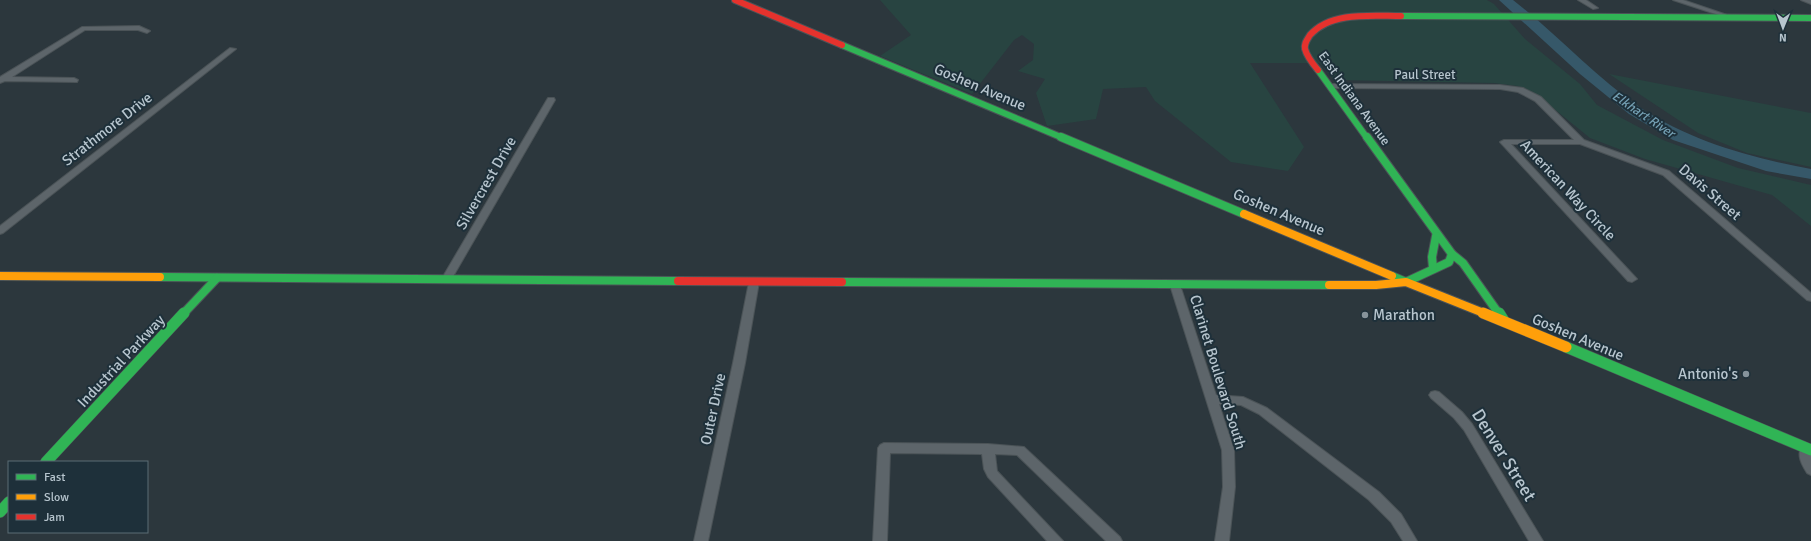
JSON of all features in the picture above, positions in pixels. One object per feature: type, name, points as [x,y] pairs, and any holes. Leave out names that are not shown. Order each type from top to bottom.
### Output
[{"type":"street","name":"Goshen Avenue","points":[[735,0],[1808,449]]},
{"type":"street","points":[[1581,0],[1594,8]]},
{"type":"street","points":[[1676,0],[1733,18]]},
{"type":"street","points":[[1804,0],[1811,2]]},
{"type":"street","name":"East Indiana Avenue","points":[[1504,321],[1463,263],[1452,254],[1448,245],[1436,236],[1432,226],[1312,62],[1306,50],[1305,42],[1308,35],[1322,25],[1346,18],[1367,16],[1811,18]]},
{"type":"street","points":[[1,80],[84,28],[139,28],[147,31]]},
{"type":"street","name":"Strathmore Drive","points":[[0,232],[232,49]]},
{"type":"street","points":[[1,80],[74,80]]},
{"type":"street","name":"Paul Street","points":[[1330,86],[1500,87],[1520,90]]},
{"type":"street","name":"Davis Street","points":[[1520,90],[1538,99],[1582,142],[1666,173],[1811,298]]},
{"type":"street","name":"Silvercrest Drive","points":[[446,280],[551,100]]},
{"type":"street","name":"American Way Circle","points":[[1582,142],[1504,142],[1632,279]]},
{"type":"street","points":[[1433,268],[1432,257],[1436,236]]},
{"type":"street","points":[[0,276],[1175,285],[1376,285],[1406,282],[1448,262],[1452,254]]},
{"type":"street","name":"Industrial Parkway","points":[[47,461],[217,278]]},
{"type":"street","name":"Outer Drive","points":[[701,541],[739,363],[754,282]]},
{"type":"street","name":"Clarinet Boulevard South","points":[[1175,285],[1228,450],[1229,468],[1222,541]]},
{"type":"street","name":"Denver Street","points":[[1436,395],[1458,415],[1468,428],[1536,541]]},
{"type":"street","points":[[1212,399],[1243,401],[1263,411],[1374,496],[1396,518],[1410,541]]},
{"type":"street","points":[[880,541],[884,448],[1020,450],[1115,541]]},
{"type":"street","points":[[988,449],[992,474],[1056,541]]},
{"type":"street","points":[[1808,449],[1806,461],[1811,470]]},
{"type":"street","points":[[0,512],[8,503]]},
{"type":"green space","points":[[880,0],[1487,0],[1494,4],[1525,39],[1580,84],[1597,105],[1663,140],[1738,168],[1811,185],[1811,226],[1772,195],[1645,159],[1590,138],[1537,95],[1518,86],[1494,83],[1334,80],[1320,63],[1250,63],[1304,147],[1288,171],[1231,162],[1155,101],[1146,87],[1103,89],[1096,119],[1047,126],[1036,93],[1045,79],[1018,71],[1033,60],[1034,44],[1022,35],[1014,40],[972,94],[880,56],[911,35]]},
{"type":"green space","points":[[1609,74],[1811,113],[1811,167],[1747,153],[1698,133]]},
{"type":"waterway","name":"Elkhart River","points":[[1505,0],[1585,71],[1635,111],[1679,137],[1772,167],[1811,174]]},
{"type":"traffic: fast","points":[[1401,16],[1811,18]]},
{"type":"traffic: fast","points":[[842,45],[1244,214]]},
{"type":"traffic: fast","points":[[1318,70],[1452,254],[1449,262],[1406,282],[1392,276]]},
{"type":"traffic: fast","points":[[1433,268],[1432,257],[1436,236]]},
{"type":"traffic: fast","points":[[1452,254],[1463,263],[1504,321]]},
{"type":"traffic: fast","points":[[160,277],[678,281]]},
{"type":"traffic: fast","points":[[47,461],[217,278]]},
{"type":"traffic: fast","points":[[842,282],[1329,285]]},
{"type":"traffic: fast","points":[[1566,347],[1811,450]]},
{"type":"traffic: fast","points":[[0,512],[8,503]]},
{"type":"traffic: slow","points":[[1244,214],[1392,276]]},
{"type":"traffic: slow","points":[[0,276],[160,277]]},
{"type":"traffic: slow","points":[[1329,285],[1376,285],[1406,282],[1566,347]]},
{"type":"traffic: jam","points":[[735,0],[842,45]]},
{"type":"traffic: jam","points":[[1318,70],[1309,58],[1305,48],[1306,40],[1315,30],[1325,24],[1350,17],[1401,16]]},
{"type":"traffic: jam","points":[[678,281],[842,282]]},
{"type":"place","name":"Marathon","points":[[1365,315]]},
{"type":"place","name":"Antonio's","points":[[1746,374]]}]
